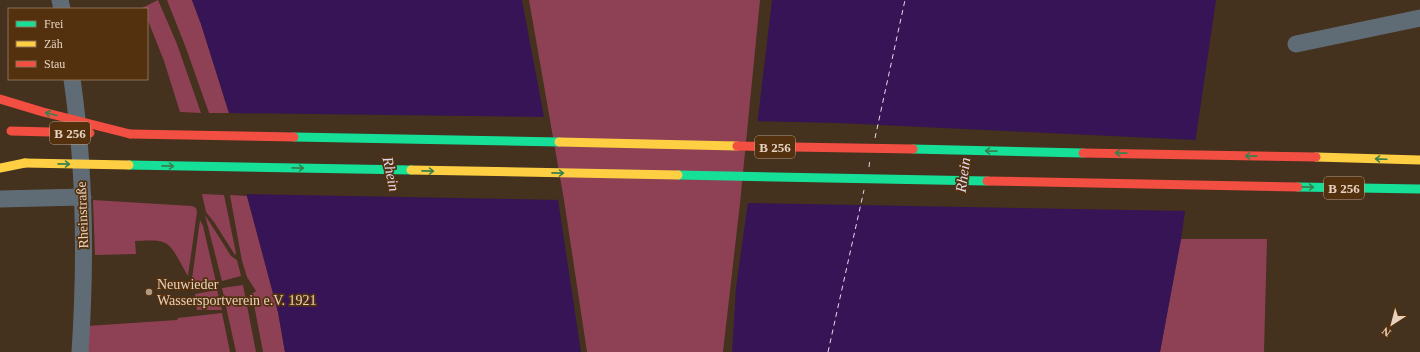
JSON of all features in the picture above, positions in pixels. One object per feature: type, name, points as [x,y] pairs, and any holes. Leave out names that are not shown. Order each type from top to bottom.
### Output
[{"type":"highway","points":[[0,99],[43,112],[130,134]]},
{"type":"highway","name":"B 256","points":[[0,131],[1420,160]]},
{"type":"highway","name":"B 256","points":[[0,161],[25,163],[1420,189]]},
{"type":"highway","points":[[0,168],[25,163]]},
{"type":"street","points":[[1296,44],[1420,18]]},
{"type":"street","name":"Rheinstraße","points":[[72,80],[83,197],[84,259],[80,352]]},
{"type":"street","points":[[0,199],[83,197]]},
{"type":"shaded area","points":[[158,0],[177,44],[201,113],[180,112],[164,61],[148,21],[148,8],[142,8]]},
{"type":"shaded area","points":[[167,0],[192,0],[229,113],[209,113]]},
{"type":"shaded area","points":[[529,0],[760,0],[740,203],[723,352],[587,352],[564,200]]},
{"type":"shaded area","points":[[202,194],[224,195],[236,253],[235,255],[206,212]]},
{"type":"shaded area","points":[[230,195],[247,196],[278,312],[285,352],[263,352],[252,294],[256,291],[247,277],[242,261]]},
{"type":"shaded area","points":[[93,200],[192,206],[196,208],[197,212],[188,276],[173,250],[167,244],[160,241],[135,241],[136,254],[95,255]]},
{"type":"shaded area","points":[[205,215],[231,256],[237,260],[241,276],[222,281]]},
{"type":"shaded area","points":[[200,220],[203,226],[216,282],[194,286],[192,279]]},
{"type":"shaded area","points":[[1181,239],[1267,239],[1264,352],[1160,352]]},
{"type":"shaded area","points":[[243,285],[256,352],[236,352],[222,288]]},
{"type":"shaded area","points":[[217,290],[222,310],[197,310],[195,294]]},
{"type":"shaded area","points":[[222,313],[230,352],[86,352],[87,326],[177,320],[178,318]]},
{"type":"water","name":"Rhein","points":[[192,0],[522,0],[558,200],[581,352],[285,352],[278,312],[247,196],[229,113]]},
{"type":"water","name":"Rhein","points":[[772,0],[1216,0],[1181,239],[1160,352],[732,352],[736,288],[748,202]]},
{"type":"pier","points":[[226,113],[546,117],[560,200],[245,194]]},
{"type":"pier","points":[[756,121],[838,123],[1197,140],[1187,211],[746,203]]},
{"type":"ferry route","points":[[875,138],[905,0]]},
{"type":"ferry route","points":[[869,167],[870,159]]},
{"type":"ferry route","points":[[828,352],[864,190]]},
{"type":"traffic: fast","points":[[294,137],[559,142]]},
{"type":"traffic: fast","points":[[913,149],[1083,153]]},
{"type":"traffic: fast","points":[[129,165],[411,170]]},
{"type":"traffic: fast","points":[[678,175],[987,181]]},
{"type":"traffic: fast","points":[[1298,187],[1420,189]]},
{"type":"traffic: slow","points":[[559,142],[737,146]]},
{"type":"traffic: slow","points":[[1316,157],[1420,160]]},
{"type":"traffic: slow","points":[[0,168],[25,163]]},
{"type":"traffic: slow","points":[[25,163],[129,165]]},
{"type":"traffic: slow","points":[[411,170],[678,175]]},
{"type":"traffic: jam","points":[[0,99],[43,112],[130,134]]},
{"type":"traffic: jam","points":[[11,131],[90,133]]},
{"type":"traffic: jam","points":[[130,134],[294,137]]},
{"type":"traffic: jam","points":[[737,146],[913,149]]},
{"type":"traffic: jam","points":[[1083,153],[1316,157]]},
{"type":"traffic: jam","points":[[987,181],[1298,187]]},
{"type":"place","name":"Neuwieder Wassersportverein e.V. 1921","points":[[149,292]]}]
